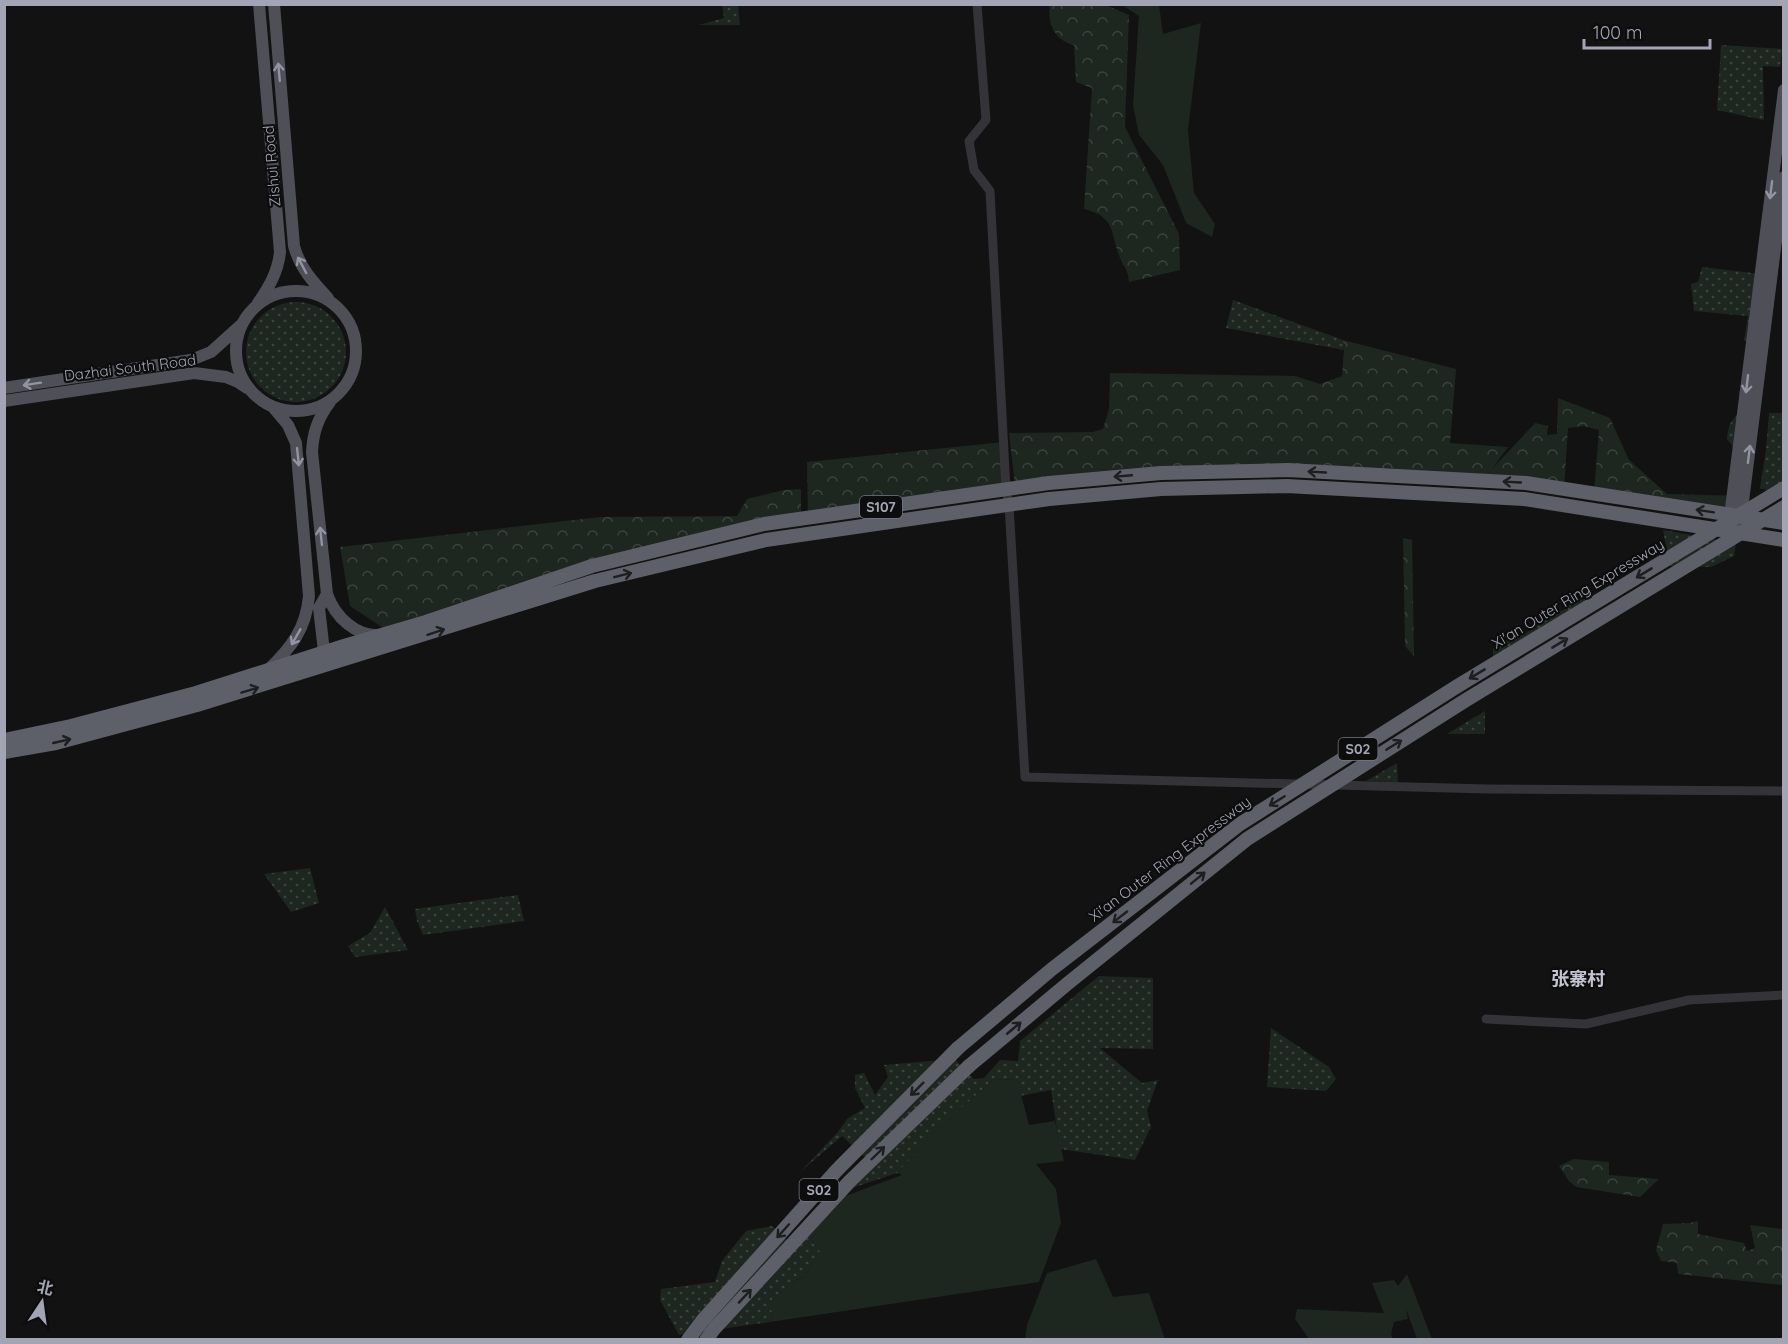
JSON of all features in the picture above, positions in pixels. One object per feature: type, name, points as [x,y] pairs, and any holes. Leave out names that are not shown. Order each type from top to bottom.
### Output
[{"type":"highway","name":"S107","points":[[4,752],[119,727],[207,702],[383,635],[592,566],[764,524],[1049,483],[1161,472],[1288,470],[1526,483],[1784,523]]},
{"type":"highway","name":"S107","points":[[4,740],[135,710],[268,670],[325,659],[595,581],[766,540],[1049,499],[1161,489],[1287,486],[1524,499],[1784,540]]},
{"type":"highway","name":"Xi'an Outer Ring Expressway","points":[[688,1340],[836,1171],[958,1048],[1052,969],[1240,824],[1456,687],[1784,489]]},
{"type":"highway","name":"Xi'an Outer Ring Expressway","points":[[706,1340],[850,1181],[969,1066],[1247,839],[1466,700],[1784,507]]},
{"type":"main road","name":"Zishui Road","points":[[256,307],[276,272],[280,252],[259,4]]},
{"type":"main road","name":"Zishui Road","points":[[274,4],[294,246],[305,272],[339,309]]},
{"type":"main road","points":[[1734,532],[1784,90]]},
{"type":"main road","points":[[1736,516],[1784,177]]},
{"type":"main road","points":[[268,670],[297,638],[306,616],[309,596],[296,442],[288,425],[272,406],[255,395],[243,379],[237,359],[237,340],[244,322],[256,307],[272,296],[290,291],[310,293],[328,300],[339,309],[352,329],[357,348],[354,368],[345,386],[331,400],[318,421],[314,431],[312,452],[327,594],[334,609],[348,624],[370,635],[383,635]]},
{"type":"main road","name":"Dazhai South Road","points":[[4,388],[191,360],[211,352],[244,322]]},
{"type":"main road","name":"Dazhai South Road","points":[[4,401],[194,373],[226,377],[238,382],[255,395]]},
{"type":"main road","points":[[272,406],[292,411],[312,409],[331,400]]},
{"type":"main road","points":[[325,659],[320,608],[327,594]]},
{"type":"main road","points":[[309,596],[320,608]]},
{"type":"street","points":[[977,4],[986,120],[969,141],[974,170],[990,191],[1025,777],[1487,789],[1784,791]]},
{"type":"street","points":[[1486,1019],[1586,1024],[1689,999],[1784,995]]},
{"type":"green space","points":[[1050,4],[1106,5],[1129,15],[1125,127],[1179,234],[1180,270],[1129,282],[1110,226],[1101,216],[1084,209],[1092,88],[1076,82],[1074,45],[1061,39],[1053,30]]},
{"type":"green space","points":[[722,5],[738,5],[740,25],[699,25],[724,18]]},
{"type":"green space","points":[[1122,5],[1159,5],[1163,34],[1201,23],[1188,130],[1194,193],[1215,224],[1212,237],[1186,223],[1163,165],[1139,135],[1133,105],[1139,16]]},
{"type":"green space","points":[[1721,45],[1782,49],[1780,67],[1763,66],[1764,120],[1717,110]]},
{"type":"green space","points":[[1702,267],[1761,274],[1747,343],[1744,340],[1748,316],[1694,311],[1691,284],[1698,282]]},
{"type":"green space","points":[[1233,300],[1343,340],[1344,350],[1226,328]]},
{"type":"green space","points":[[296,302],[324,310],[338,324],[346,352],[338,380],[324,394],[296,402],[268,394],[254,380],[246,352],[254,324],[268,310]]},
{"type":"green space","points":[[1343,340],[1456,369],[1450,443],[1508,447],[1492,469],[1535,423],[1548,426],[1547,435],[1557,434],[1558,398],[1610,418],[1629,460],[1667,494],[1742,496],[1717,511],[1594,492],[1599,430],[1583,426],[1568,428],[1564,489],[1290,472],[1015,486],[1009,433],[1093,432],[1103,429],[1109,409],[1110,373],[1295,376],[1320,384],[1342,376]]},
{"type":"green space","points":[[1739,391],[1753,392],[1748,453],[1734,448],[1727,439],[1730,424],[1739,413]]},
{"type":"green space","points":[[1769,413],[1783,413],[1783,495],[1760,488]]},
{"type":"green space","points":[[1004,442],[1007,488],[808,516],[807,462]]},
{"type":"green space","points":[[801,489],[801,518],[645,551],[385,629],[350,606],[340,547],[600,517],[737,516],[747,499],[784,490]]},
{"type":"green space","points":[[1663,530],[1736,543],[1734,556],[1711,567],[1670,566]]},
{"type":"green space","points":[[1403,538],[1412,540],[1414,656],[1405,646]]},
{"type":"green space","points":[[1590,594],[1592,597],[1493,659],[1493,649],[1498,639],[1513,640],[1533,629],[1550,609],[1562,611],[1583,595]]},
{"type":"green space","points":[[1485,711],[1485,734],[1447,734]]},
{"type":"green space","points":[[1397,763],[1398,782],[1366,781]]},
{"type":"green space","points":[[310,868],[319,903],[291,912],[264,874]]},
{"type":"green space","points":[[518,895],[524,921],[423,935],[417,921],[415,909]]},
{"type":"green space","points":[[385,907],[408,950],[355,957],[348,946],[370,933]]},
{"type":"green space","points":[[1099,976],[1153,978],[1153,1049],[1100,1048],[1142,1083],[1158,1080],[1147,1111],[1151,1127],[1135,1160],[1060,1149],[1051,1090],[1020,1096],[1017,1079],[993,1080],[944,1124],[897,1173],[846,1190],[870,1162],[842,1136],[800,1172],[838,1132],[848,1118],[865,1108],[855,1088],[855,1075],[864,1073],[875,1095],[888,1077],[884,1065],[955,1059],[974,1079],[984,1078],[1000,1060],[1018,1061],[1020,1041]]},
{"type":"green space","points":[[1271,1028],[1329,1067],[1336,1079],[1326,1091],[1267,1087]]},
{"type":"green space","points":[[1017,1079],[1029,1125],[1055,1121],[1064,1161],[1036,1164],[1056,1189],[1061,1223],[1039,1282],[770,1322],[772,1312],[767,1304],[792,1282],[805,1276],[820,1252],[813,1243],[809,1230],[837,1199],[902,1175],[897,1173],[943,1124],[993,1080]]},
{"type":"green space","points":[[1574,1159],[1609,1162],[1609,1175],[1659,1179],[1640,1197],[1576,1187],[1559,1166]]},
{"type":"green space","points":[[1698,1221],[1698,1234],[1744,1243],[1747,1251],[1755,1248],[1750,1225],[1783,1229],[1783,1285],[1678,1274],[1677,1263],[1661,1261],[1656,1250],[1663,1224]]},
{"type":"green space","points":[[772,1226],[794,1247],[809,1230],[813,1243],[821,1252],[805,1276],[792,1282],[772,1312],[770,1322],[679,1335],[660,1300],[661,1289],[715,1282],[722,1261],[746,1231]]},
{"type":"green space","points":[[1096,1259],[1113,1297],[1149,1293],[1165,1339],[1025,1339],[1027,1325],[1047,1273]]},
{"type":"green space","points":[[1407,1274],[1432,1339],[1417,1339],[1406,1309],[1408,1319],[1394,1322],[1391,1334],[1393,1339],[1309,1339],[1295,1319],[1297,1309],[1384,1313],[1372,1283],[1394,1280],[1398,1286]]},
{"type":"district","name":"张寨村","points":[[1578,979]]}]
